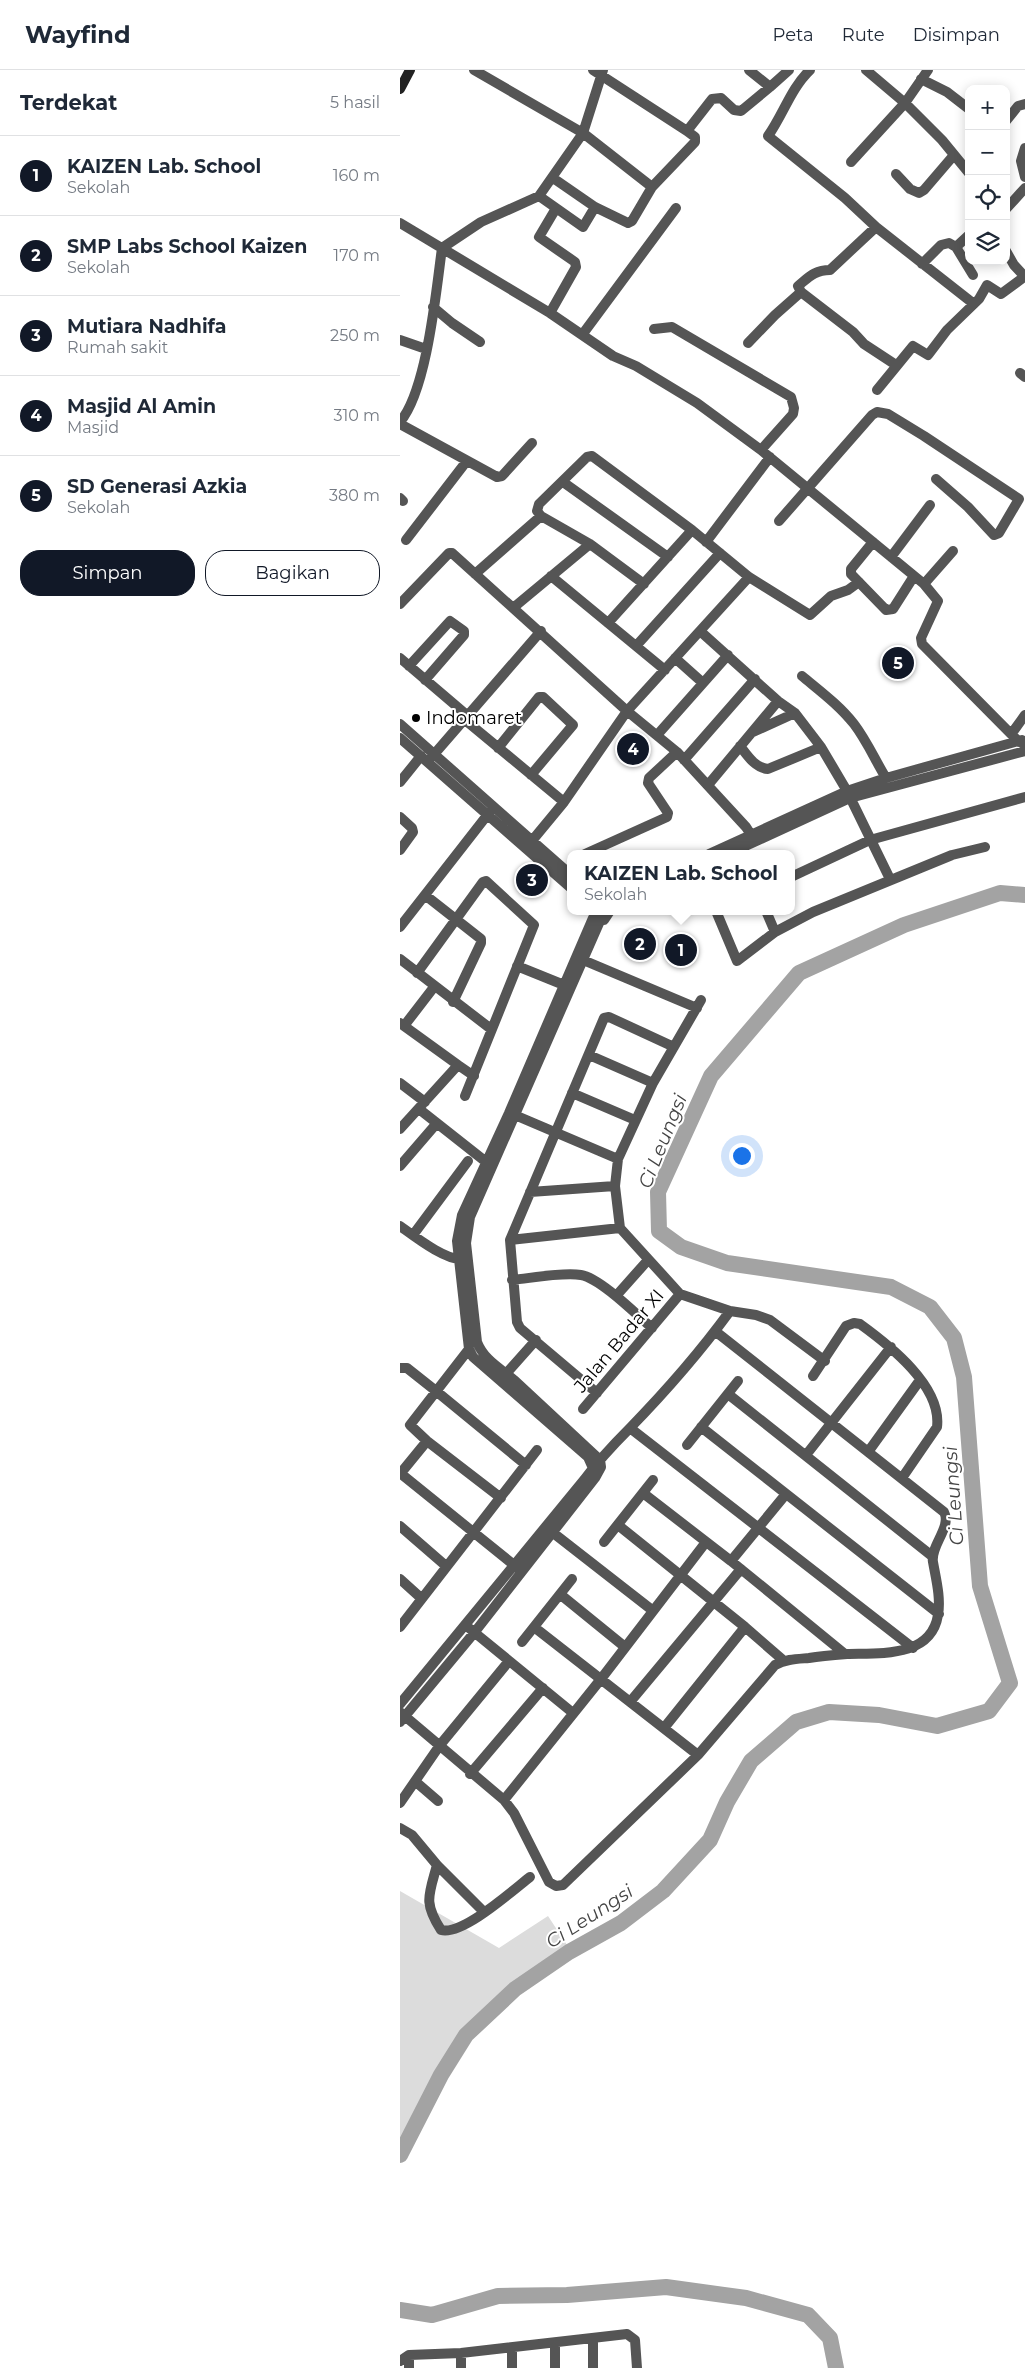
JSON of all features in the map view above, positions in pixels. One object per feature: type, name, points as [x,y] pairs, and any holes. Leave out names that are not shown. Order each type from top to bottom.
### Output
[{"type":"main road","points":[[400,89],[410,70]]},
{"type":"street","points":[[474,70],[583,133],[652,187]]},
{"type":"street","points":[[749,70],[770,87]]},
{"type":"street","points":[[687,131],[712,99],[721,98],[734,110],[741,111],[789,70],[799,81]]},
{"type":"street","points":[[810,70],[799,81],[781,117],[768,136],[845,198],[876,227],[974,304]]},
{"type":"street","points":[[866,70],[905,104],[965,168]]},
{"type":"street","points":[[851,162],[905,104],[928,70]]},
{"type":"street","points":[[532,443],[502,476],[497,477],[466,462],[400,423],[414,397],[426,349],[442,248],[481,222],[539,196],[583,133],[600,72],[695,137],[694,144],[652,187],[632,220],[628,223],[595,207],[553,178]]},
{"type":"street","points":[[921,80],[946,92],[965,106]]},
{"type":"street","points":[[1010,116],[1018,106],[1025,104]]},
{"type":"street","points":[[1025,148],[1022,161],[1025,178]]},
{"type":"street","points":[[896,174],[910,189],[919,193],[924,190],[954,155]]},
{"type":"street","points":[[1010,205],[1025,188]]},
{"type":"street","points":[[539,196],[582,228],[595,207]]},
{"type":"street","points":[[582,335],[676,208]]},
{"type":"street","points":[[550,313],[576,267],[575,262],[539,237],[556,210]]},
{"type":"street","points":[[400,223],[550,313],[613,356],[636,366],[697,403],[762,450],[924,584],[938,601],[921,638],[922,644],[1020,740]]},
{"type":"street","points":[[876,227],[830,270],[820,270],[798,286],[801,292],[853,332],[864,344],[896,365]]},
{"type":"street","points":[[956,247],[965,239]]},
{"type":"street","points":[[922,264],[941,245],[949,243],[956,247],[973,275]]},
{"type":"street","points":[[877,390],[913,346],[928,355],[947,330],[974,304],[987,285],[1001,294],[1024,277],[1010,258]]},
{"type":"street","points":[[748,342],[775,314],[801,292]]},
{"type":"street","points":[[434,307],[452,323],[480,342]]},
{"type":"street","points":[[654,329],[672,327],[791,397],[794,408],[793,414],[762,450]]},
{"type":"street","points":[[400,340],[426,349]]},
{"type":"street","points":[[779,521],[872,415],[877,412],[888,414],[1022,500],[999,533],[994,535],[968,507],[936,479]]},
{"type":"street","points":[[644,584],[590,544],[541,516],[537,511],[539,504],[587,457],[594,456],[692,530],[749,577],[810,615],[831,596],[848,590],[859,582]]},
{"type":"street","points":[[706,542],[770,457]]},
{"type":"street","points":[[406,540],[466,462]]},
{"type":"street","points":[[563,482],[668,557]]},
{"type":"street","points":[[891,557],[930,506]]},
{"type":"street","points":[[475,574],[541,516]]},
{"type":"street","points":[[608,623],[692,530]]},
{"type":"street","points":[[873,542],[851,570],[850,574],[886,610],[891,610],[914,576]]},
{"type":"street","points":[[513,608],[590,544]]},
{"type":"street","points":[[924,584],[953,551]]},
{"type":"street","points":[[400,604],[449,553],[452,553],[627,711],[658,734],[708,785],[753,837]]},
{"type":"street","points":[[636,646],[720,553]]},
{"type":"street","points":[[551,576],[665,670]]},
{"type":"street","points":[[529,844],[564,802],[627,711],[749,577]]},
{"type":"street","points":[[409,666],[450,621],[464,631],[464,635],[425,680]]},
{"type":"street","points":[[700,631],[778,701],[795,713],[821,747],[848,795],[890,879]]},
{"type":"street","points":[[400,782],[424,760],[435,754],[541,632]]},
{"type":"street","points":[[658,734],[728,655]]},
{"type":"street","points":[[400,658],[498,748],[564,802]]},
{"type":"street","points":[[676,658],[703,683]]},
{"type":"street","points":[[802,676],[829,698],[854,724],[886,778]]},
{"type":"street","points":[[594,850],[667,817],[668,813],[648,783],[649,778],[681,756],[755,679]]},
{"type":"street","points":[[498,748],[539,697],[543,697],[573,725],[532,776]]},
{"type":"street","points":[[708,785],[778,701]]},
{"type":"street","points":[[752,733],[795,713]]},
{"type":"street","points":[[1020,740],[1025,715]]},
{"type":"street","points":[[400,724],[435,754],[491,810],[529,844],[567,884]]},
{"type":"street","points":[[400,738],[424,760],[491,810]]},
{"type":"street","points":[[719,850],[886,778],[1020,740]]},
{"type":"street","points":[[740,746],[756,764],[768,769],[821,747]]},
{"type":"street","points":[[848,795],[1025,750]]},
{"type":"street","points":[[795,875],[870,840],[1025,797]]},
{"type":"street","points":[[400,927],[491,810]]},
{"type":"street","points":[[400,817],[412,828],[413,832],[400,850]]},
{"type":"street","points":[[734,850],[753,837]]},
{"type":"street","points":[[529,844],[567,869]]},
{"type":"street","points":[[718,915],[737,961],[775,932],[813,912],[952,855],[985,847]]},
{"type":"street","points":[[417,973],[483,882],[486,881],[534,925],[465,1096]]},
{"type":"street","points":[[425,895],[479,936],[481,941],[453,1002]]},
{"type":"street","points":[[594,917],[608,917],[609,915]]},
{"type":"street","points":[[768,915],[775,932]]},
{"type":"street","points":[[567,987],[583,960],[594,917]]},
{"type":"street","points":[[594,917],[567,987],[513,1114],[489,1164],[470,1217],[463,1259],[469,1349],[478,1364],[596,1463]]},
{"type":"street","points":[[400,959],[453,1002],[491,1029]]},
{"type":"street","points":[[583,960],[699,1004],[653,1083],[618,1159],[615,1186],[620,1228],[680,1294],[770,1320],[825,1360]]},
{"type":"street","points":[[517,966],[567,987]]},
{"type":"street","points":[[434,987],[402,1025],[474,1076]]},
{"type":"street","points":[[597,1393],[520,1328],[517,1322],[512,1280],[510,1240],[554,1132],[603,1021],[607,1017],[674,1047]]},
{"type":"street","points":[[589,1055],[653,1083]]},
{"type":"street","points":[[400,1129],[458,1065]]},
{"type":"street","points":[[400,1083],[437,1123],[489,1164]]},
{"type":"street","points":[[572,1094],[635,1120]]},
{"type":"street","points":[[513,1114],[618,1159]]},
{"type":"street","points":[[400,1166],[437,1123]]},
{"type":"street","points":[[413,1235],[468,1162]]},
{"type":"street","points":[[530,1192],[615,1186]]},
{"type":"street","points":[[400,1226],[449,1257],[463,1259]]},
{"type":"street","points":[[510,1240],[620,1228]]},
{"type":"street","points":[[463,1259],[477,1342],[486,1358],[506,1373],[596,1463],[599,1473],[552,1532],[518,1568]]},
{"type":"street","points":[[616,1296],[648,1260]]},
{"type":"street","points":[[512,1280],[581,1275],[593,1280],[616,1296],[652,1328]]},
{"type":"street","name":"Jalan Badar XI","points":[[583,1409],[680,1294]]},
{"type":"street","points":[[715,1331],[941,1508],[946,1516],[932,1556],[940,1600],[936,1626],[929,1637],[913,1648],[890,1653],[845,1654],[784,1660],[770,1671],[698,1755],[563,1886],[560,1886],[549,1882],[514,1813],[504,1800],[470,1774],[440,1745],[402,1716],[518,1568],[596,1463],[630,1428],[715,1331],[730,1310]]},
{"type":"street","points":[[813,1376],[849,1324],[860,1324],[890,1347],[920,1380],[932,1398],[937,1427],[902,1478]]},
{"type":"street","points":[[499,1381],[536,1340]]},
{"type":"street","points":[[806,1455],[890,1347]]},
{"type":"street","points":[[469,1349],[411,1423],[412,1427],[427,1441],[501,1498]]},
{"type":"street","points":[[400,1368],[407,1368],[526,1465]]},
{"type":"street","points":[[868,1452],[920,1380]]},
{"type":"street","points":[[687,1446],[738,1381]]},
{"type":"street","points":[[728,1394],[932,1556]]},
{"type":"street","points":[[630,1428],[913,1648]]},
{"type":"street","points":[[701,1428],[939,1614]]},
{"type":"street","points":[[427,1441],[400,1474],[518,1568]]},
{"type":"street","points":[[400,1627],[538,1450]]},
{"type":"street","points":[[604,1542],[653,1480]]},
{"type":"street","points":[[643,1493],[731,1561],[845,1654]]},
{"type":"street","points":[[731,1561],[786,1494]]},
{"type":"street","points":[[618,1525],[784,1660]]},
{"type":"street","points":[[400,1526],[446,1566]]},
{"type":"street","points":[[552,1532],[652,1610]]},
{"type":"street","points":[[504,1800],[601,1679],[706,1542]]},
{"type":"street","points":[[630,1702],[741,1569]]},
{"type":"street","points":[[400,1579],[421,1598]]},
{"type":"street","points":[[522,1642],[572,1580]]},
{"type":"street","points":[[561,1595],[625,1648]]},
{"type":"street","points":[[534,1627],[698,1755]]},
{"type":"street","points":[[664,1728],[745,1627]]},
{"type":"street","points":[[470,1629],[573,1713]]},
{"type":"street","points":[[400,1704],[470,1629]]},
{"type":"street","points":[[400,1803],[440,1745],[509,1661]]},
{"type":"street","points":[[470,1774],[543,1688]]},
{"type":"street","points":[[416,1782],[438,1801]]},
{"type":"street","points":[[400,1828],[412,1835],[436,1865],[484,1912]]},
{"type":"street","points":[[436,1865],[428,1900],[432,1916],[441,1930],[450,1931],[469,1922],[530,1877]]},
{"type":"street","points":[[409,2368],[404,2358],[461,2354],[630,2335],[635,2340],[637,2368]]},
{"type":"street","points":[[593,2338],[593,2368]]},
{"type":"street","points":[[555,2343],[555,2368]]},
{"type":"street","points":[[512,2348],[512,2368]]},
{"type":"street","points":[[461,2354],[462,2368]]},
{"type":"shaded area","points":[[400,1891],[499,1948],[548,1916],[571,1951],[515,1989],[466,2035],[434,2088],[400,2156]]},
{"type":"waterway","name":"Ci Leungsi","points":[[400,2155],[441,2075],[466,2035],[515,1989],[569,1952],[621,1923],[663,1891],[710,1840],[727,1802],[751,1761],[796,1722],[829,1712],[879,1715],[937,1726],[989,1711],[1010,1683],[980,1586],[964,1377],[954,1338],[930,1307],[891,1287],[727,1263],[681,1247],[659,1231],[658,1192],[711,1076],[799,973],[904,925],[1000,893],[1025,895]]},
{"type":"waterway","name":"Ci Leungsi","points":[[400,2310],[432,2315],[498,2296],[567,2295],[666,2287],[746,2298],[808,2315],[830,2338],[836,2368]]},
{"type":"place","name":"SD Generasi Azkia","points":[[898,663]]},
{"type":"place","name":"Indomaret","points":[[416,718]]},
{"type":"place","name":"Masjid Al Amin","points":[[633,749]]},
{"type":"place","name":"Mutiara Nadhifa","points":[[532,880]]},
{"type":"place","name":"SMP Labs School Kaizen","points":[[640,944]]},
{"type":"place","name":"KAIZEN Lab. School","points":[[681,950]]}]
